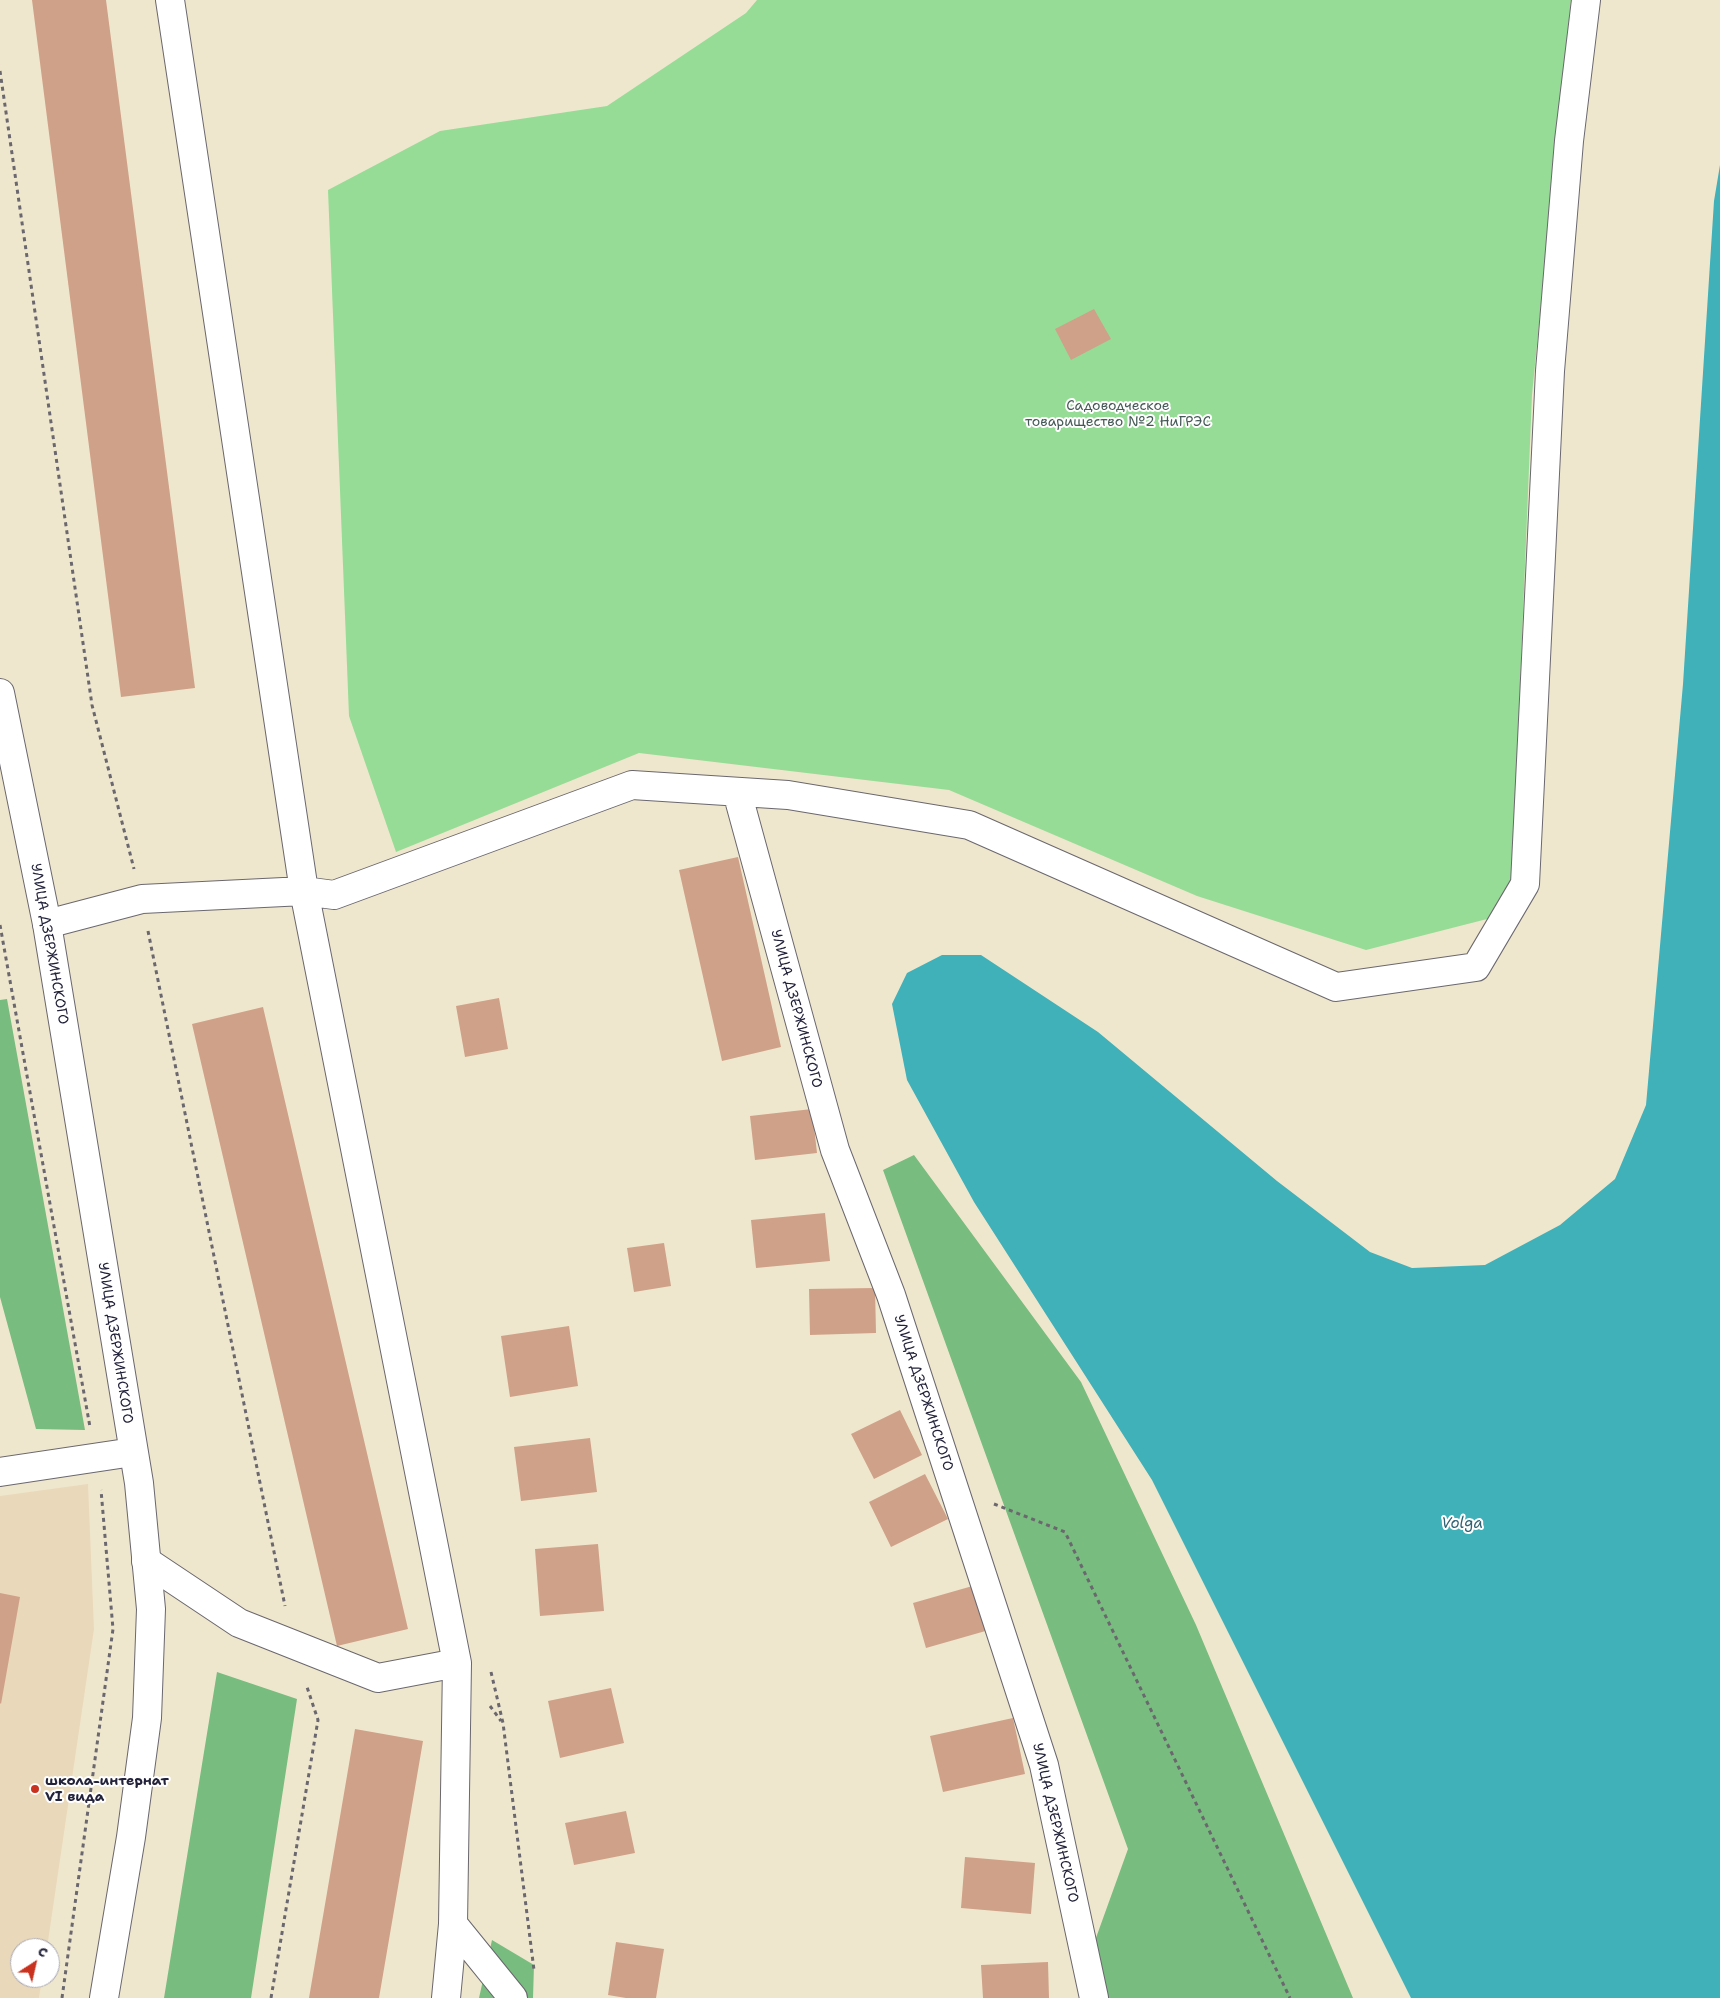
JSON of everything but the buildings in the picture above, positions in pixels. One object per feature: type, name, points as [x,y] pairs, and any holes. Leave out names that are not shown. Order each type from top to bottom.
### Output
[{"type":"street","points":[[170,0],[304,891],[457,1663],[453,1924],[446,1998]]},
{"type":"street","points":[[47,924],[142,900],[304,891],[334,895],[632,785],[788,795],[969,826],[1336,987],[1476,967],[1525,884],[1550,371],[1569,141],[1586,0]]},
{"type":"street","name":"УЛИЦА ДЗЕРЖИНСКОГО","points":[[0,693],[47,924],[139,1483],[151,1609],[147,1718],[131,1837],[104,1998]]},
{"type":"street","name":"УЛИЦА ДЗЕРЖИНСКОГО","points":[[737,792],[835,1150],[891,1295],[1044,1764],[1094,1998]]},
{"type":"street","points":[[0,1472],[133,1452]]},
{"type":"street","points":[[146,1561],[239,1623],[378,1678],[457,1663]]},
{"type":"street","points":[[453,1924],[512,1998]]},
{"type":"path","points":[[0,71],[92,705],[142,900],[292,1645],[318,1720],[271,1998]]},
{"type":"path","points":[[954,1488],[1065,1532],[1290,1998]]},
{"type":"shaded area","name":"школа-интернат VI вида","points":[[88,1484],[94,1629],[48,1938],[10,1938],[10,1988],[40,1988],[39,1998],[0,1998],[0,1496]]},
{"type":"green space","name":"Садоводческое товарищество №2 НиГРЭС","points":[[757,0],[1571,0],[1532,395],[1512,882],[1491,918],[1366,950],[1197,896],[949,790],[639,753],[396,852],[349,716],[328,190],[440,131],[607,106],[746,13]]},
{"type":"green space","points":[[7,999],[85,1430],[36,1429],[0,1297],[0,1000]]},
{"type":"green space","points":[[914,1155],[1081,1382],[1196,1625],[1353,1998],[1097,1998],[1088,1960],[1128,1849],[883,1170]]},
{"type":"green space","points":[[217,1672],[297,1699],[251,1998],[164,1998]]},
{"type":"green space","points":[[492,1940],[534,1965],[533,1998],[479,1998]]},
{"type":"water","name":"Volga","points":[[1720,165],[1720,1998],[1411,1998],[1152,1480],[974,1202],[907,1080],[892,1004],[907,973],[942,955],[981,955],[1098,1032],[1277,1181],[1370,1252],[1412,1268],[1485,1265],[1560,1225],[1615,1179],[1646,1105],[1683,684],[1714,201]]},
{"type":"place","name":"школа-интернат VI вида","points":[[35,1789]]}]
